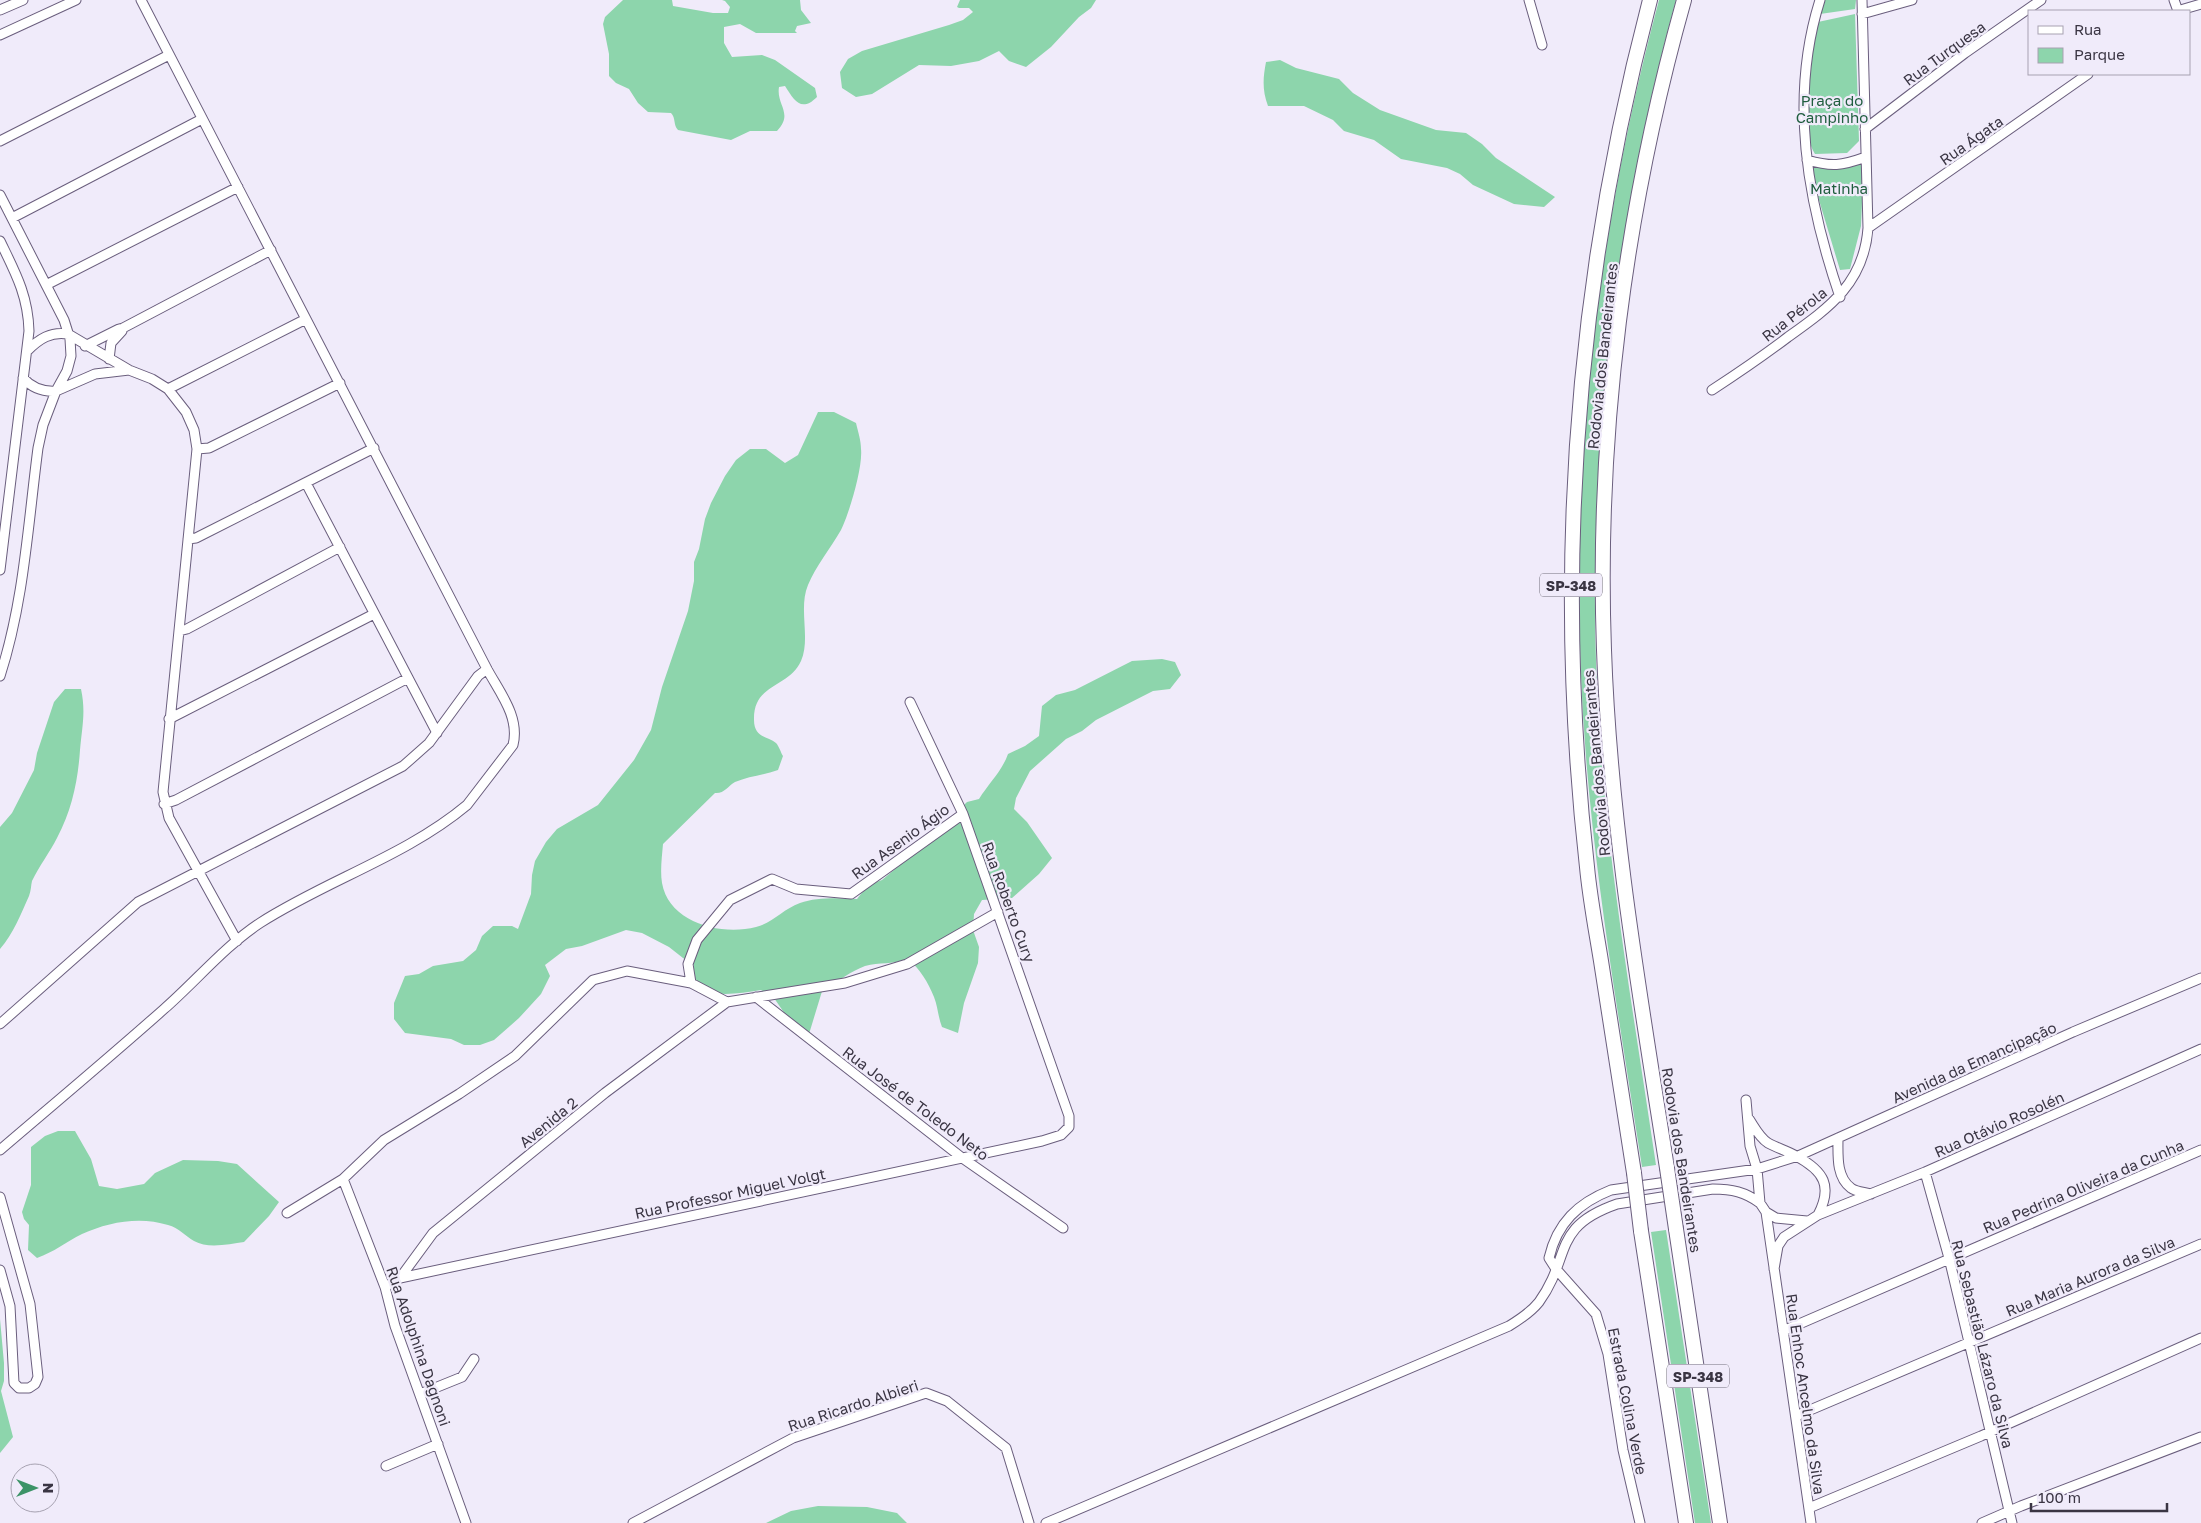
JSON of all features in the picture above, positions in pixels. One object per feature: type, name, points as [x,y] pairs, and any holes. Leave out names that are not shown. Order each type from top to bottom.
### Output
[{"type":"highway","name":"Rodovia dos Bandeirantes","points":[[1650,0],[1617,140],[1588,320],[1576,441],[1572,539],[1571,644],[1578,767],[1587,869],[1686,1523]]},
{"type":"highway","name":"Rodovia dos Bandeirantes","points":[[1684,0],[1650,134],[1632,233],[1616,348],[1603,534],[1604,652],[1612,773],[1626,899],[1720,1523]]},
{"type":"street","points":[[0,10],[24,0]]},
{"type":"street","points":[[0,35],[76,0]]},
{"type":"street","points":[[0,1150],[164,1009],[259,924],[314,892],[395,852],[467,805],[513,745],[516,735],[514,718],[141,0]]},
{"type":"street","points":[[1529,0],[1542,45]]},
{"type":"street","points":[[1820,0],[1810,31],[1802,117],[1815,209],[1826,255],[1840,297]]},
{"type":"street","name":"Rua Pérola","points":[[1712,390],[1821,314],[1840,297],[1859,266],[1867,248],[1862,0]]},
{"type":"street","points":[[1862,14],[1912,0]]},
{"type":"street","name":"Rua Turquesa","points":[[1865,129],[1965,53],[2039,1]]},
{"type":"street","points":[[2180,10],[2201,4]]},
{"type":"street","points":[[0,142],[169,55]]},
{"type":"street","name":"Rua Ágata","points":[[1868,228],[2087,75]]},
{"type":"street","points":[[12,218],[202,119]]},
{"type":"street","points":[[1807,160],[1828,166],[1846,164],[1866,157]]},
{"type":"street","points":[[46,285],[238,186]]},
{"type":"street","points":[[0,195],[64,320],[71,347],[70,364],[56,391],[43,425],[38,448],[20,595],[11,638],[0,676]]},
{"type":"street","points":[[0,241],[21,284],[25,296],[28,321],[27,351],[4,498],[0,570]]},
{"type":"street","points":[[85,346],[271,250]]},
{"type":"street","points":[[168,390],[306,319]]},
{"type":"street","points":[[109,359],[111,343],[123,328]]},
{"type":"street","points":[[27,351],[48,336],[60,332],[68,334],[85,346],[128,370],[152,379],[168,390],[186,412],[194,430],[196,449],[169,719],[163,792],[164,804],[169,818],[238,941]]},
{"type":"street","points":[[23,378],[37,389],[56,391],[95,374],[128,370]]},
{"type":"street","points":[[196,449],[209,448],[340,383]]},
{"type":"street","points":[[188,539],[196,538],[374,448]]},
{"type":"street","points":[[306,483],[437,733]]},
{"type":"street","points":[[179,631],[187,629],[340,548]]},
{"type":"street","points":[[169,719],[374,614]]},
{"type":"street","points":[[0,1024],[138,902],[394,772],[420,752],[437,733],[478,676],[487,669]]},
{"type":"street","points":[[164,804],[176,800],[408,678]]},
{"type":"street","name":"Rua Roberto Cury","points":[[910,702],[963,814],[1069,1116]]},
{"type":"street","name":"Rua Asenio Ágio","points":[[690,983],[688,964],[697,940],[730,900],[772,879],[796,889],[851,894],[963,814]]},
{"type":"street","points":[[287,1213],[343,1178],[384,1140],[459,1094],[515,1056],[593,980],[627,971],[690,983],[727,1002],[845,983],[907,964],[998,912]]},
{"type":"street","name":"Avenida da Emancipação","points":[[1757,1169],[1798,1156],[2073,1032],[2201,978]]},
{"type":"street","name":"Rua José de Toledo Neto","points":[[756,997],[961,1157],[1063,1228]]},
{"type":"street","name":"Avenida 2","points":[[400,1278],[433,1232],[605,1093],[727,1002]]},
{"type":"street","name":"Rua Otávio Rosolén","points":[[1806,1221],[1925,1172],[2201,1049]]},
{"type":"street","points":[[1746,1100],[1750,1146],[1757,1169],[1760,1203]]},
{"type":"street","name":"Rua Professor Miguel Volgt","points":[[385,1287],[400,1278],[1042,1141],[1061,1135],[1069,1127],[1069,1116]]},
{"type":"street","points":[[1748,1116],[1758,1134],[1769,1144],[1798,1156],[1811,1166],[1824,1182],[1826,1200],[1818,1215]]},
{"type":"street","points":[[1838,1138],[1838,1160],[1843,1180],[1852,1190],[1871,1194]]},
{"type":"street","name":"Rua Pedrina Oliveira da Cunha","points":[[1783,1331],[2201,1150]]},
{"type":"street","points":[[1556,1269],[1549,1258],[1554,1239],[1571,1215],[1586,1202],[1602,1193],[1611,1190],[1757,1169]]},
{"type":"street","name":"Rua Sebastião Lázaro da Silva","points":[[1925,1172],[1970,1342],[2012,1523]]},
{"type":"street","name":"Rua Adolphina Dagnoni","points":[[343,1178],[385,1287],[395,1326],[466,1523]]},
{"type":"street","points":[[1046,1523],[1509,1326],[1538,1303],[1556,1269],[1563,1247],[1575,1228],[1594,1213],[1617,1204],[1713,1189],[1748,1194],[1760,1203],[1766,1212],[1784,1220],[1806,1221]]},
{"type":"street","points":[[0,1197],[32,1315],[38,1377],[35,1384],[30,1388],[19,1388],[14,1383],[11,1313],[0,1270]]},
{"type":"street","name":"Rua Enhoc Ancelmo da Silva","points":[[1766,1212],[1811,1523]]},
{"type":"street","name":"Rua Enhoc Ancelmo da Silva","points":[[1774,1269],[1778,1246],[1784,1237],[1806,1221]]},
{"type":"street","name":"Rua Maria Aurora da Silva","points":[[1796,1416],[2201,1244]]},
{"type":"street","name":"Estrada Colina Verde","points":[[1556,1269],[1570,1282],[1596,1314],[1608,1354],[1623,1450],[1640,1523]]},
{"type":"street","points":[[1809,1508],[2201,1338]]},
{"type":"street","points":[[420,1394],[462,1377],[474,1359]]},
{"type":"street","name":"Rua Ricardo Albieri","points":[[633,1523],[793,1438],[926,1393],[947,1401],[1006,1448],[1029,1523]]},
{"type":"street","points":[[1982,1523],[2201,1437]]},
{"type":"street","points":[[386,1466],[438,1444]]},
{"type":"green space","points":[[623,0],[672,0],[673,6],[713,13],[728,13],[730,7],[722,0],[800,0],[801,10],[811,23],[797,26],[795,31],[797,33],[756,33],[740,24],[724,27],[724,43],[732,57],[762,55],[775,60],[815,88],[817,97],[807,104],[798,103],[785,86],[779,87],[784,119],[777,131],[750,131],[731,140],[678,130],[671,113],[648,112],[638,103],[629,89],[616,83],[609,76],[609,54],[603,24],[605,17]]},
{"type":"green space","points":[[960,0],[1096,0],[1091,8],[1079,17],[1051,47],[1026,67],[1009,61],[999,51],[979,61],[951,66],[919,65],[872,94],[856,97],[842,88],[840,72],[848,59],[862,51],[963,20],[973,12],[969,8],[957,7]]},
{"type":"green space","points":[[1659,0],[1676,0],[1652,95],[1632,192],[1616,289],[1605,386],[1598,484],[1595,582],[1597,681],[1608,827],[1627,972],[1656,1165],[1642,1167],[1596,860],[1586,757],[1580,661],[1579,566],[1582,470],[1601,280],[1617,186],[1636,93]]},
{"type":"green space","points":[[1824,0],[1856,0],[1855,9],[1820,14]]},
{"type":"green space","name":"Praça do Campinho","points":[[1855,14],[1859,141],[1847,153],[1815,154],[1809,141],[1806,125],[1806,108],[1809,71],[1818,22]]},
{"type":"green space","points":[[1280,60],[1296,68],[1339,79],[1353,93],[1380,110],[1436,130],[1466,133],[1482,144],[1496,158],[1555,197],[1544,207],[1514,204],[1473,185],[1460,174],[1447,168],[1401,159],[1374,140],[1344,131],[1333,120],[1304,106],[1268,106],[1264,84],[1266,62]]},
{"type":"green space","name":"Matinha","points":[[1866,157],[1861,226],[1850,269],[1840,270],[1807,160],[1829,166]]},
{"type":"green space","points":[[818,412],[834,412],[856,423],[861,457],[855,490],[841,530],[811,578],[805,594],[805,643],[801,661],[795,670],[765,692],[755,708],[754,720],[756,730],[762,736],[776,743],[783,756],[778,770],[740,780],[723,791],[715,793],[663,844],[662,883],[667,897],[675,908],[686,917],[713,928],[742,929],[762,925],[788,909],[807,901],[828,898],[857,899],[868,885],[882,880],[920,848],[967,802],[979,799],[999,771],[1008,754],[1025,746],[1039,736],[1042,706],[1056,695],[1075,690],[1132,661],[1162,659],[1175,662],[1181,675],[1170,689],[1153,691],[1096,720],[1082,731],[1066,739],[1030,771],[1016,798],[1014,809],[1027,822],[1052,858],[1039,874],[1012,898],[982,900],[974,914],[973,930],[979,947],[978,963],[964,1003],[958,1033],[942,1027],[929,986],[920,971],[908,959],[865,966],[823,988],[809,1034],[785,1014],[774,998],[761,990],[718,994],[693,988],[690,975],[694,965],[669,947],[642,933],[626,930],[582,946],[566,949],[545,965],[550,976],[541,994],[519,1018],[494,1040],[480,1045],[464,1045],[451,1039],[405,1033],[394,1019],[394,1003],[405,976],[419,974],[433,966],[463,961],[476,950],[482,936],[493,926],[512,926],[518,929],[531,894],[535,861],[546,842],[557,829],[598,805],[634,760],[651,730],[662,687],[688,611],[694,581],[694,562],[699,549],[705,519],[725,476],[736,460],[750,449],[766,449],[785,463],[798,455]]},
{"type":"green space","points":[[65,689],[81,689],[83,705],[76,784],[67,817],[32,881],[30,894],[20,917],[0,949],[0,827],[12,813],[34,770],[37,753],[54,702]]},
{"type":"green space","points":[[58,1131],[75,1131],[91,1159],[99,1186],[117,1189],[144,1184],[155,1173],[183,1160],[218,1161],[237,1164],[279,1202],[269,1216],[244,1242],[206,1245],[194,1241],[168,1225],[157,1222],[135,1221],[102,1226],[76,1237],[37,1258],[28,1250],[29,1225],[24,1219],[22,1212],[31,1185],[31,1147],[45,1136]]},
{"type":"green space","points":[[1666,1230],[1711,1523],[1695,1523],[1651,1232]]},
{"type":"green space","points":[[0,1319],[4,1363],[4,1381],[1,1391],[13,1437],[0,1453]]},
{"type":"green space","points":[[818,1506],[867,1507],[897,1513],[907,1523],[766,1523],[791,1511]]}]
